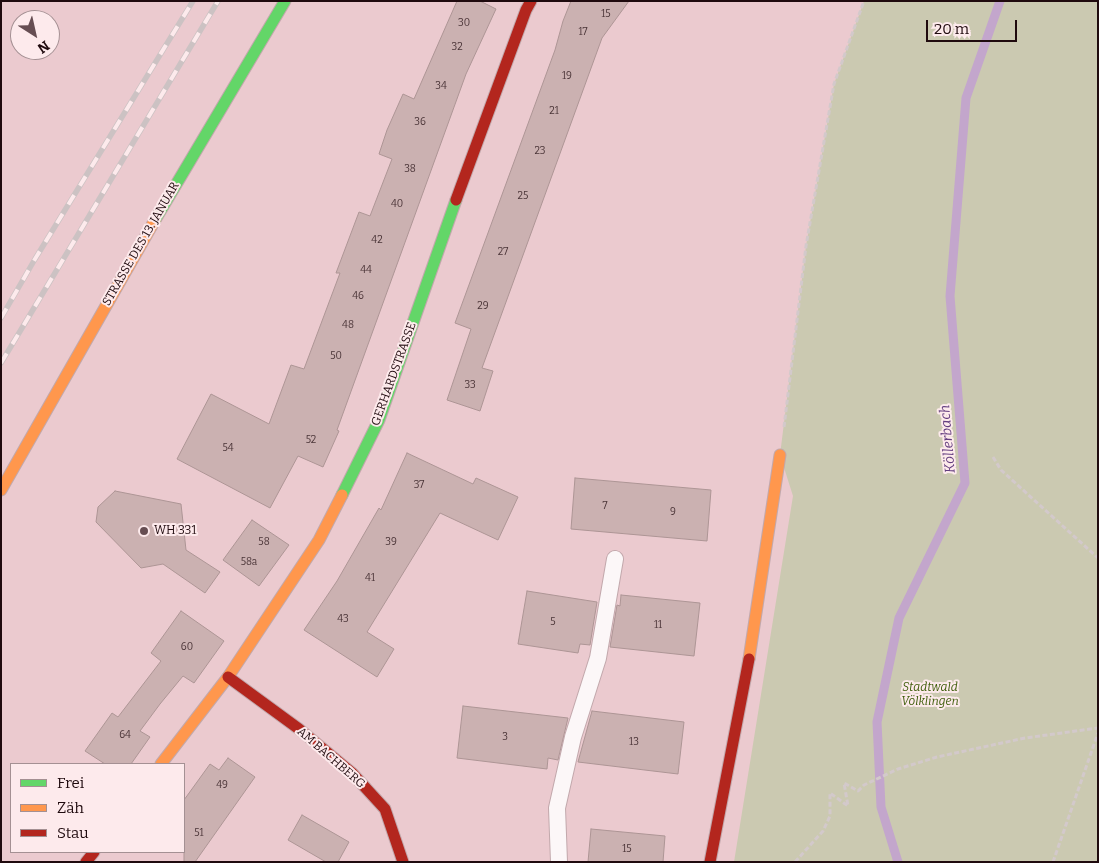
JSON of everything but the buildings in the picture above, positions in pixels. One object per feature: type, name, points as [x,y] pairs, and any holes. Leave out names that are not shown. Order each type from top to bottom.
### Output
[{"type":"street","name":"STRASSE DES 13. JANUAR","points":[[1,490],[162,208],[285,1]]},
{"type":"street","name":"GERHARDSTRASSE","points":[[162,763],[228,677],[319,540],[379,420],[459,191],[531,1]]},
{"type":"street","points":[[710,862],[750,652],[780,456]]},
{"type":"street","name":"AM BACHBERG","points":[[228,677],[299,729],[352,773],[385,809],[403,862]]},
{"type":"lane","points":[[559,862],[557,808],[573,738],[598,658],[615,559]]},
{"type":"path","points":[[780,456],[806,246],[834,84],[864,1]]},
{"type":"path","points":[[993,457],[1001,470],[1098,558]]},
{"type":"path","points":[[795,862],[823,831],[830,816],[830,793],[848,806],[844,783],[858,790],[864,784],[898,769],[937,756],[1016,740],[1098,728]]},
{"type":"path","points":[[1053,862],[1098,733]]},
{"type":"green space","name":"Stadtwald Völklingen","points":[[864,1],[1098,1],[1098,862],[734,862],[793,496],[780,455],[806,246],[834,84]]},
{"type":"waterway","name":"Köllerbach","points":[[898,862],[881,807],[877,722],[899,618],[965,483],[950,296],[966,98],[1000,1]]},
{"type":"railway","points":[[1,318],[193,1]]},
{"type":"railway","points":[[1,363],[218,1]]},
{"type":"traffic: fast","points":[[155,220],[285,1]]},
{"type":"traffic: fast","points":[[342,495],[379,420],[456,200]]},
{"type":"traffic: slow","points":[[1,490],[155,220]]},
{"type":"traffic: slow","points":[[749,659],[780,455]]},
{"type":"traffic: slow","points":[[162,763],[228,677],[319,540],[342,495]]},
{"type":"traffic: jam","points":[[456,200],[526,10],[531,1]]},
{"type":"traffic: jam","points":[[710,862],[749,659]]},
{"type":"traffic: jam","points":[[228,677],[299,729],[352,773],[385,809],[403,862]]},
{"type":"traffic: jam","points":[[86,862],[93,853]]},
{"type":"place","name":"WH 331","points":[[144,531]]}]
